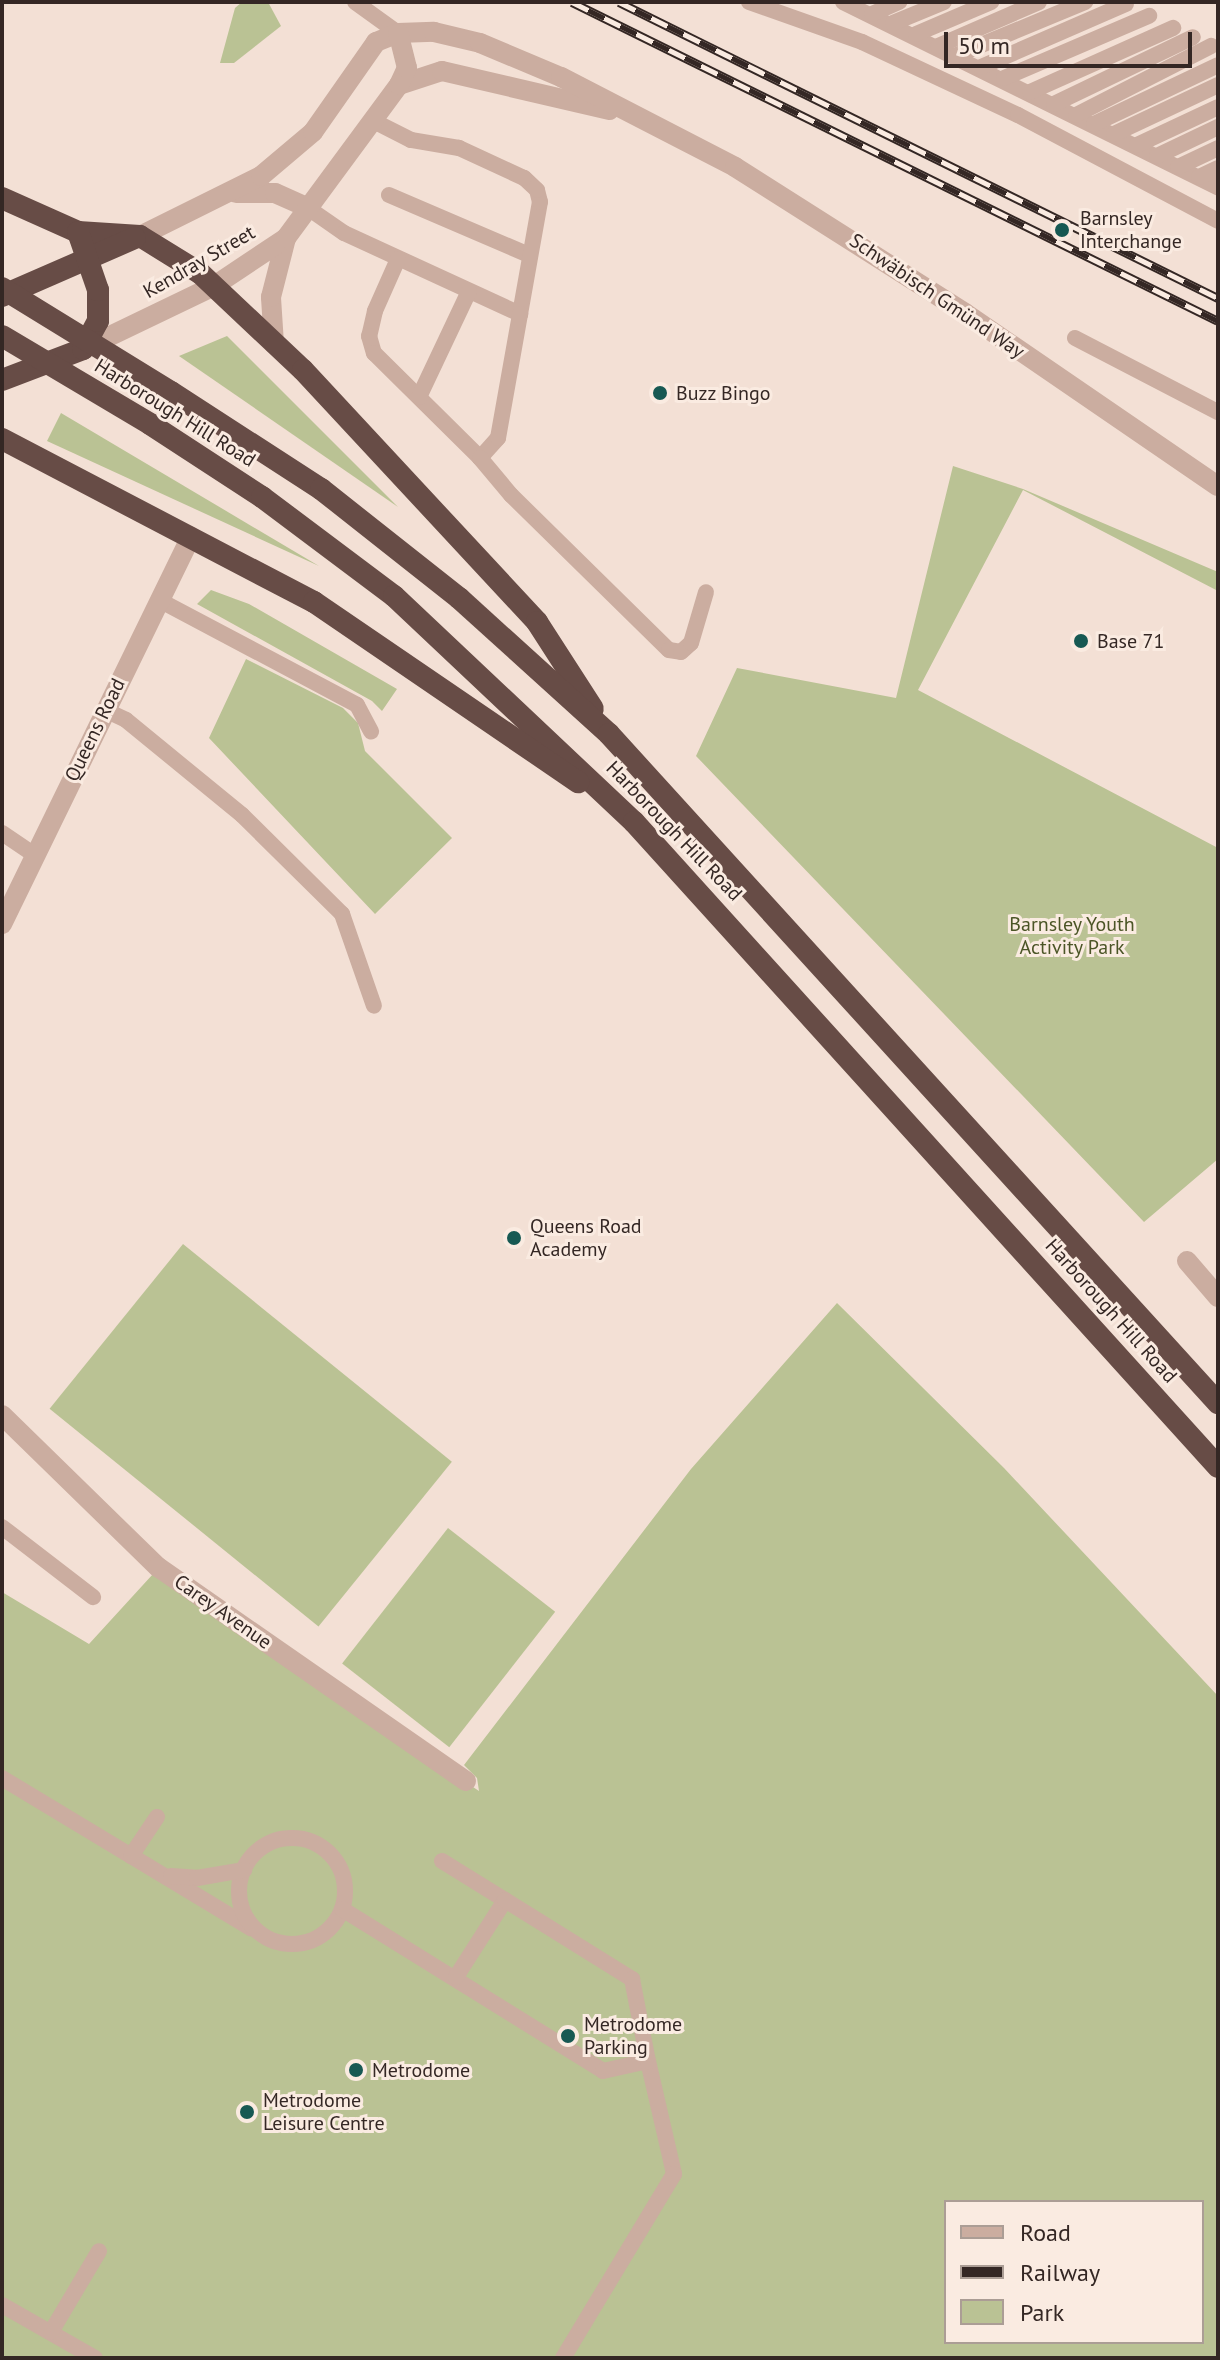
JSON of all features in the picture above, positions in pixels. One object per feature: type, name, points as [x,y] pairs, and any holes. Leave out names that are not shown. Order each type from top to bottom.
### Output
[{"type":"highway","points":[[2,198],[78,232],[140,236],[214,286],[274,344],[537,622],[609,734]]},
{"type":"highway","points":[[78,232],[98,290],[98,321],[83,349]]},
{"type":"highway","points":[[2,296],[140,236]]},
{"type":"highway","name":"Harborough Hill Road","points":[[2,288],[321,489],[459,598],[609,734],[1218,1403]]},
{"type":"highway","name":"Harborough Hill Road","points":[[2,336],[150,424],[262,497],[394,596],[634,822],[1218,1467]]},
{"type":"highway","name":"Kendray Street","points":[[2,380],[83,349]]},
{"type":"highway","points":[[2,439],[314,602],[402,658],[634,822]]},
{"type":"street","name":"Schwäbisch Gmünd Way","points":[[398,33],[434,32],[480,43],[648,119],[827,222],[1218,486]]},
{"type":"street","points":[[140,236],[261,176],[313,132],[376,42],[398,33],[407,68],[399,85]]},
{"type":"street","name":"Schwäbisch Gmünd Way","points":[[399,85],[442,71],[469,74],[648,119]]},
{"type":"street","name":"Kendray Street","points":[[83,349],[214,286],[286,238],[376,122],[399,85]]},
{"type":"street","points":[[230,193],[275,193],[308,208]]},
{"type":"street","points":[[274,344],[271,297],[286,238]]},
{"type":"street","name":"Queens Road","points":[[2,924],[191,537]]},
{"type":"street","points":[[1187,1261],[1218,1297]]},
{"type":"street","name":"Carey Avenue","points":[[2,1415],[158,1567],[466,1781]]},
{"type":"lane","points":[[355,2],[398,33]]},
{"type":"lane","points":[[749,2],[904,62],[1218,221]]},
{"type":"lane","points":[[857,6],[899,2]]},
{"type":"lane","points":[[893,23],[944,2]]},
{"type":"lane","points":[[916,34],[991,2]]},
{"type":"lane","points":[[938,46],[1039,2]]},
{"type":"lane","points":[[957,55],[1085,2]]},
{"type":"lane","points":[[981,67],[1126,4]]},
{"type":"lane","points":[[857,6],[1218,187]]},
{"type":"lane","points":[[1004,78],[1149,16]]},
{"type":"lane","points":[[1030,92],[1173,28]]},
{"type":"lane","points":[[1054,104],[1193,37]]},
{"type":"lane","points":[[1076,115],[1211,46]]},
{"type":"lane","points":[[1094,124],[1218,65]]},
{"type":"lane","points":[[1114,134],[1218,85]]},
{"type":"lane","points":[[1137,145],[1218,107]]},
{"type":"lane","points":[[376,122],[411,140],[459,148],[524,178],[537,190],[540,202],[498,438],[480,458]]},
{"type":"lane","points":[[1157,156],[1218,127]]},
{"type":"lane","points":[[1178,167],[1218,148]]},
{"type":"lane","points":[[1199,177],[1218,168]]},
{"type":"lane","points":[[389,195],[529,255]]},
{"type":"lane","points":[[308,208],[344,233],[520,314]]},
{"type":"lane","points":[[398,259],[369,336],[374,353],[480,458],[511,495],[669,650],[681,652],[691,643],[706,592]]},
{"type":"lane","points":[[419,397],[469,291]]},
{"type":"lane","points":[[1075,338],[1218,412]]},
{"type":"lane","points":[[159,600],[357,705],[371,731]]},
{"type":"lane","points":[[105,710],[126,720],[242,815],[342,914],[374,1006]]},
{"type":"lane","points":[[2,833],[35,855]]},
{"type":"lane","points":[[2,1527],[93,1597]]},
{"type":"lane","points":[[2,1778],[259,1932],[279,1942],[301,1943],[331,1928],[342,1909],[342,1872],[317,1845],[282,1840],[259,1850],[244,1870],[240,1897],[259,1932]]},
{"type":"lane","points":[[131,1856],[157,1817]]},
{"type":"lane","points":[[442,1861],[632,1979],[674,2174],[563,2358]]},
{"type":"lane","points":[[165,1875],[197,1878],[244,1870]]},
{"type":"lane","points":[[456,1977],[505,1900]]},
{"type":"lane","points":[[342,1909],[603,2071],[648,2061]]},
{"type":"lane","points":[[51,2332],[99,2251]]},
{"type":"lane","points":[[2,2305],[95,2358]]},
{"type":"green space","points":[[242,2],[268,2],[281,26],[234,63],[220,63],[235,8]]},
{"type":"green space","points":[[227,336],[398,507],[179,356]]},
{"type":"green space","points":[[61,413],[319,566],[47,441]]},
{"type":"green space","name":"Barnsley Youth Activity Park","points":[[953,466],[1023,489],[1218,572],[1218,591],[1023,490],[918,690],[1218,848],[1218,1159],[1144,1222],[696,756],[737,668],[896,698]]},
{"type":"green space","points":[[211,590],[249,604],[397,689],[382,711],[372,701],[197,604]]},
{"type":"green space","points":[[246,659],[343,708],[358,723],[365,751],[452,838],[375,914],[209,738]]},
{"type":"green space","points":[[183,1244],[452,1462],[318,1626],[50,1409]]},
{"type":"green space","points":[[837,1303],[1004,1468],[1218,1696],[1218,2358],[2,2358],[2,1592],[89,1644],[153,1574],[479,1791],[477,1778],[464,1765],[691,1469]]},
{"type":"green space","points":[[448,1528],[555,1612],[449,1747],[342,1664]]},
{"type":"railway","points":[[572,2],[1218,321]]},
{"type":"railway","points":[[619,2],[1218,298]]},
{"type":"place","name":"Barnsley Interchange","points":[[1062,230]]},
{"type":"place","name":"Buzz Bingo","points":[[660,393]]},
{"type":"place","name":"Base 71","points":[[1081,641]]},
{"type":"place","name":"Queens Road Academy","points":[[514,1238]]},
{"type":"place","name":"Metrodome Parking","points":[[568,2036]]},
{"type":"place","name":"Metrodome","points":[[356,2070]]},
{"type":"place","name":"Metrodome Leisure Centre","points":[[247,2112]]}]
